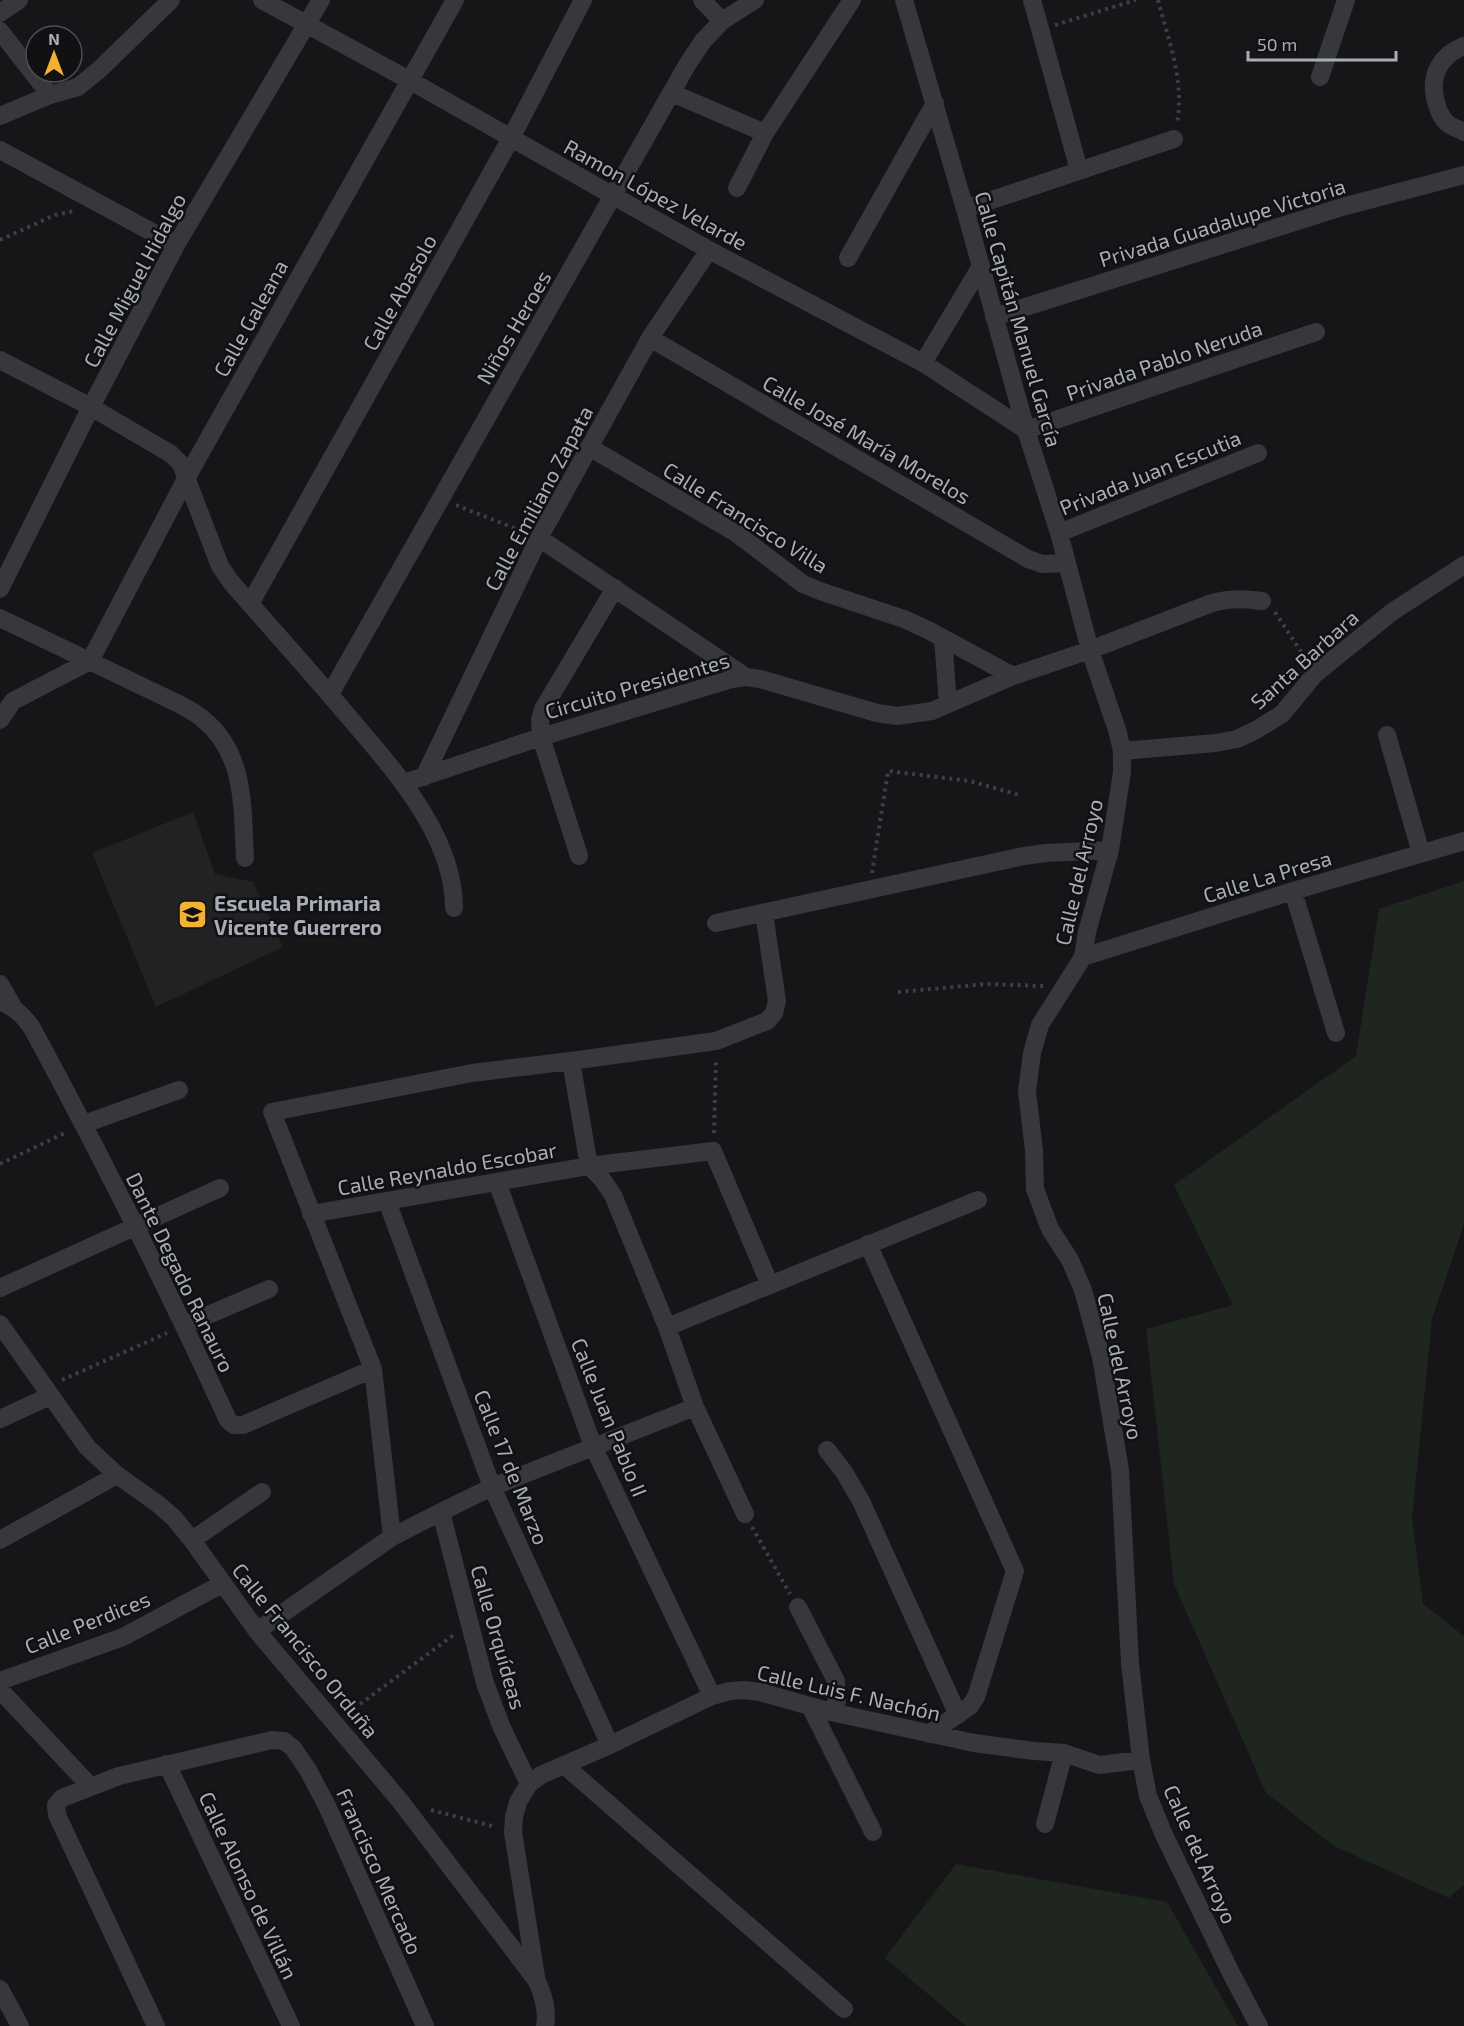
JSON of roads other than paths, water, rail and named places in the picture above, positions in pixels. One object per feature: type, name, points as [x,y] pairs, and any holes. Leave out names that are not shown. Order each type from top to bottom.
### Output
[{"type":"street","points":[[0,13],[19,0]]},
{"type":"street","points":[[0,116],[78,87],[100,69],[171,0]]},
{"type":"street","name":"Ramon López Velarde","points":[[262,0],[409,80],[709,250],[923,363],[1026,430]]},
{"type":"street","name":"Calle Miguel Hidalgo","points":[[0,589],[91,407],[176,245],[321,0]]},
{"type":"street","name":"Calle Galeana","points":[[90,661],[187,477],[455,0]]},
{"type":"street","name":"Calle Abasolo","points":[[250,604],[511,138],[583,0]]},
{"type":"street","points":[[702,0],[722,21]]},
{"type":"street","name":"Niños Heroes","points":[[330,694],[687,65],[722,21],[755,0]]},
{"type":"street","points":[[737,188],[765,133],[852,0]]},
{"type":"street","name":"Calle Capitán Manuel García","points":[[904,0],[1026,430],[1059,533],[1090,650]]},
{"type":"street","points":[[1032,0],[1079,170]]},
{"type":"street","points":[[1320,77],[1347,0]]},
{"type":"street","points":[[0,31],[50,96]]},
{"type":"street","points":[[1464,46],[1444,58],[1434,73],[1434,93],[1438,110],[1447,123],[1464,132]]},
{"type":"street","points":[[672,93],[765,133]]},
{"type":"street","points":[[848,258],[935,103]]},
{"type":"street","points":[[965,209],[1174,139]]},
{"type":"street","points":[[0,150],[176,245]]},
{"type":"street","name":"Privada Guadalupe Victoria","points":[[994,317],[1342,207],[1464,174]]},
{"type":"street","name":"Calle Emiliano Zapata","points":[[424,777],[539,538],[650,338],[709,250]]},
{"type":"street","points":[[923,363],[981,266]]},
{"type":"street","name":"Privada Pablo Neruda","points":[[1026,430],[1316,332]]},
{"type":"street","name":"Calle José María Morelos","points":[[650,338],[1028,559],[1042,564],[1066,563]]},
{"type":"street","points":[[0,360],[91,407],[171,454],[181,464],[220,566],[231,582],[330,694],[404,783],[437,841],[453,884],[454,908]]},
{"type":"street","name":"Calle Francisco Villa","points":[[589,447],[736,533],[803,584],[904,619],[1013,676]]},
{"type":"street","name":"Privada Juan Escutia","points":[[1059,533],[1258,453]]},
{"type":"street","points":[[539,538],[746,677]]},
{"type":"street","name":"Santa Barbara","points":[[1122,751],[1216,743],[1256,730],[1282,714],[1315,674],[1392,612],[1464,565]]},
{"type":"street","points":[[579,856],[541,737],[540,720],[543,709],[615,588]]},
{"type":"street","name":"Circuito Presidentes","points":[[404,783],[541,737],[732,679],[746,677],[877,713],[897,716],[932,711],[1013,676],[1090,650],[1212,603],[1230,598],[1262,601]]},
{"type":"street","points":[[0,618],[181,705],[204,719],[222,739],[235,763],[241,785],[245,858]]},
{"type":"street","points":[[943,638],[948,704]]},
{"type":"street","name":"Calle del Arroyo","points":[[1090,650],[1118,733],[1122,751],[1122,772],[1110,850],[1087,933],[1083,957],[1040,1025],[1032,1053],[1027,1091],[1034,1151],[1035,1189],[1050,1229],[1070,1260],[1083,1290],[1101,1357],[1120,1470],[1130,1663],[1141,1760],[1148,1796],[1231,1973],[1259,2026]]},
{"type":"street","points":[[0,720],[19,698],[90,661]]},
{"type":"street","points":[[1387,735],[1421,853]]},
{"type":"street","name":"Calle La Presa","points":[[1083,957],[1293,891],[1464,841]]},
{"type":"street","points":[[716,923],[1024,856],[1110,850]]},
{"type":"street","points":[[1293,891],[1336,1033]]},
{"type":"street","points":[[392,1537],[373,1369],[272,1112],[472,1072],[716,1041],[767,1021],[774,1013],[777,1001],[764,913]]},
{"type":"street","name":"Dante Degado Ranauro","points":[[0,984],[7,1004],[23,1016],[32,1028],[84,1124],[184,1325],[228,1420],[234,1425],[243,1425],[373,1369]]},
{"type":"street","points":[[571,1061],[589,1166],[613,1195],[667,1327],[695,1407],[745,1514]]},
{"type":"street","points":[[84,1124],[179,1090]]},
{"type":"street","name":"Calle Reynaldo Escobar","points":[[311,1214],[589,1166],[713,1151],[770,1285]]},
{"type":"street","name":"Calle Juan Pablo II","points":[[497,1182],[593,1446],[712,1696]]},
{"type":"street","points":[[0,1288],[134,1225],[220,1188]]},
{"type":"street","points":[[667,1327],[978,1200]]},
{"type":"street","name":"Calle 17 de Marzo","points":[[387,1201],[492,1487],[610,1745]]},
{"type":"street","points":[[868,1244],[1015,1571],[976,1697],[970,1706],[929,1734]]},
{"type":"street","points":[[184,1325],[269,1290]]},
{"type":"street","name":"Calle Francisco Orduña","points":[[0,1324],[87,1447],[117,1475],[174,1518],[257,1631],[401,1802],[537,1981],[545,2007],[545,2026]]},
{"type":"street","points":[[0,1419],[47,1392]]},
{"type":"street","points":[[257,1631],[392,1537],[492,1487],[695,1407]]},
{"type":"street","points":[[826,1450],[844,1472],[861,1501],[958,1715]]},
{"type":"street","points":[[0,1540],[117,1475]]},
{"type":"street","points":[[192,1540],[262,1492]]},
{"type":"street","name":"Calle Orquídeas","points":[[441,1512],[485,1683],[502,1728],[529,1784]]},
{"type":"street","name":"Calle Perdices","points":[[0,1681],[123,1637],[222,1584]]},
{"type":"street","points":[[798,1607],[836,1681],[837,1701],[831,1712]]},
{"type":"street","points":[[0,1690],[90,1786]]},
{"type":"street","name":"Calle Luis F. Nachón","points":[[529,1784],[541,1775],[712,1696],[744,1690],[831,1712],[974,1743],[1064,1753],[1099,1765],[1141,1760]]},
{"type":"street","points":[[810,1706],[873,1832]]},
{"type":"street","name":"Francisco Mercado","points":[[167,1764],[272,1740],[284,1741],[293,1748],[308,1770],[327,1806],[425,2026]]},
{"type":"street","points":[[1045,1824],[1064,1753]]},
{"type":"street","points":[[156,2026],[57,1815],[57,1805],[62,1798],[90,1786],[118,1776],[167,1764]]},
{"type":"street","name":"Calle Alonso de Villán","points":[[167,1764],[291,2026]]},
{"type":"street","points":[[564,1765],[844,2009]]},
{"type":"street","points":[[529,1784],[518,1802],[513,1832],[537,1981]]},
{"type":"street","points":[[0,1989],[20,2026]]},
{"type":"place","name":"Escuela Primaria Vicente Guerrero","points":[[193,914]]}]
